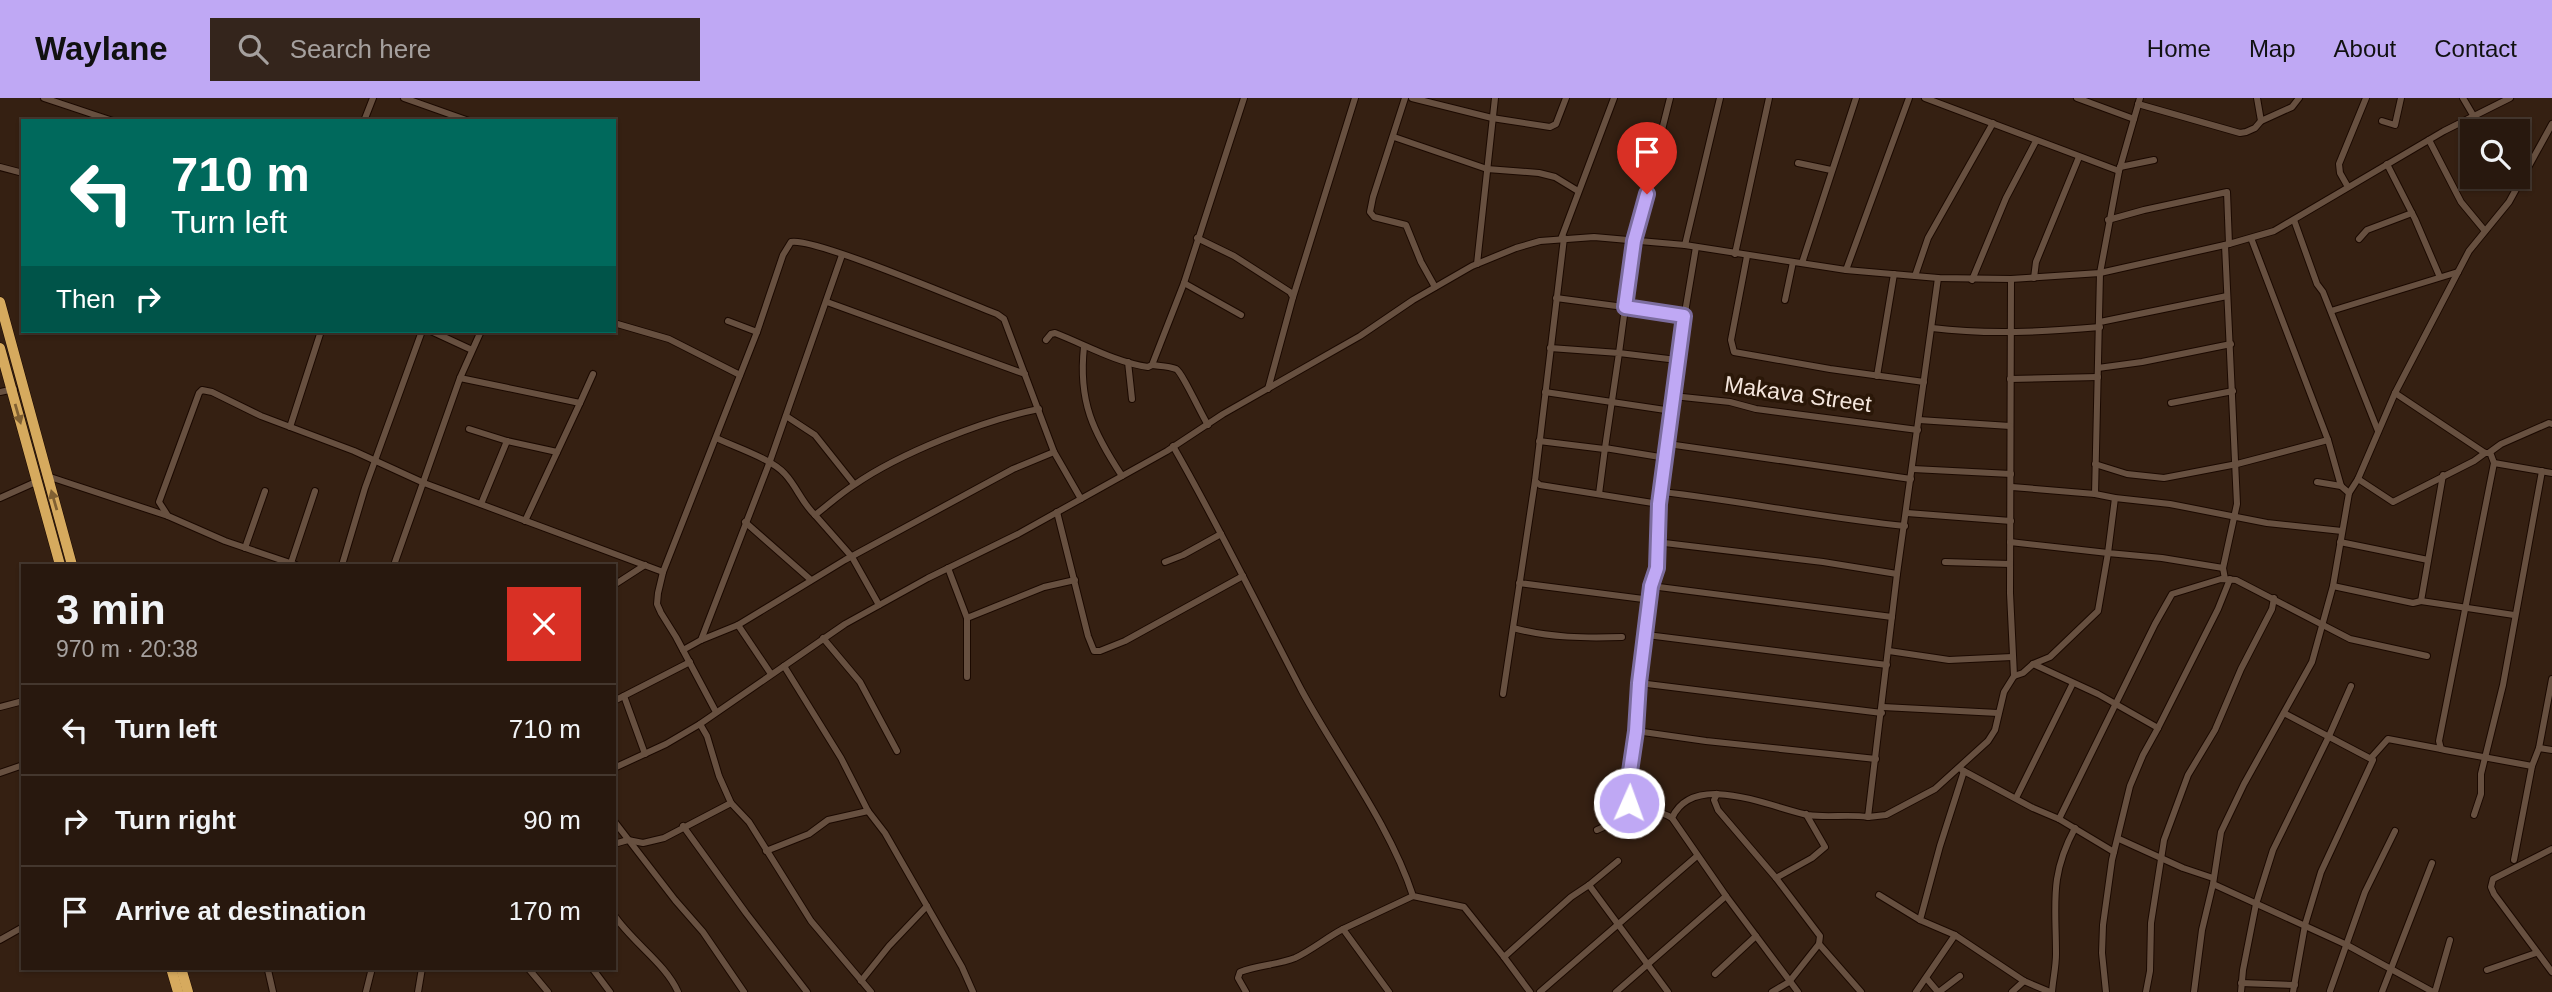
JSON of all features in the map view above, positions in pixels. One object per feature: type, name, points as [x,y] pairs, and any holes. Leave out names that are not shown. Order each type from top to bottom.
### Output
[{"type":"highway","points":[[0,302],[23,387],[60,564]]},
{"type":"highway","points":[[0,348],[11,389],[72,564]]},
{"type":"highway","points":[[172,970],[178,992]]},
{"type":"highway","points":[[182,970],[188,992]]},
{"type":"street","points":[[44,98],[107,119]]},
{"type":"street","points":[[365,119],[373,98]]},
{"type":"street","points":[[404,98],[461,119]]},
{"type":"street","points":[[1152,365],[1184,283],[1244,98]]},
{"type":"street","points":[[1268,389],[1293,297],[1355,98]]},
{"type":"street","points":[[1405,98],[1370,212],[1374,217],[1406,225],[1435,287]]},
{"type":"street","points":[[1412,98],[1492,118],[1554,127],[1566,98]]},
{"type":"street","points":[[1477,264],[1494,98]]},
{"type":"street","points":[[1503,694],[1535,481],[1563,238],[1614,98]]},
{"type":"street","points":[[1599,494],[1634,241],[1670,98]]},
{"type":"street","points":[[1685,246],[1720,98]]},
{"type":"street","points":[[1735,254],[1769,98]]},
{"type":"street","points":[[1802,263],[1856,98]]},
{"type":"street","points":[[1846,270],[1909,98]]},
{"type":"street","points":[[1925,98],[2079,158],[2120,169],[2154,160]]},
{"type":"street","points":[[2077,98],[2134,120]]},
{"type":"street","points":[[2257,98],[2261,121]]},
{"type":"street","points":[[2095,494],[2100,273],[2108,220],[2139,101],[2240,133],[2255,128],[2261,121],[2292,107],[2299,98]]},
{"type":"street","points":[[2348,187],[2340,173],[2339,164],[2366,98]]},
{"type":"street","points":[[2382,121],[2392,126],[2396,124],[2401,98]]},
{"type":"street","points":[[2463,98],[2473,115]]},
{"type":"street","points":[[2470,108],[2473,98]]},
{"type":"street","points":[[616,767],[700,724],[823,638],[879,605],[1082,499],[1349,342],[1435,287],[1477,264],[1516,248],[1563,238],[1594,237],[1696,247],[1846,270],[1938,278],[2011,279],[2100,273],[2227,245],[2274,231],[2429,139],[2510,98]]},
{"type":"street","points":[[1915,276],[1928,237],[1993,123]]},
{"type":"street","points":[[2194,992],[2202,930],[2221,832],[2244,783],[2312,662],[2333,586],[2349,493],[2358,479],[2395,393],[2469,251],[2509,202],[2552,124]]},
{"type":"street","points":[[1394,137],[1487,169],[1539,173],[1555,177],[1578,191]]},
{"type":"street","points":[[2429,139],[2461,202],[2485,231]]},
{"type":"street","points":[[1972,280],[2006,198],[2036,141]]},
{"type":"street","points":[[2034,278],[2041,250],[2079,158]]},
{"type":"street","points":[[1798,163],[1831,170]]},
{"type":"street","points":[[2387,164],[2439,275]]},
{"type":"street","points":[[0,167],[21,172]]},
{"type":"street","points":[[2106,992],[2102,953],[2103,925],[2122,812],[2143,755],[2218,609],[2227,579],[2223,568],[2237,504],[2227,296],[2228,193],[2108,220]]},
{"type":"street","points":[[2359,239],[2367,230],[2412,213]]},
{"type":"street","points":[[2294,220],[2314,269],[2317,284],[2378,431]]},
{"type":"street","points":[[1197,238],[1234,256],[1290,292],[1293,297]]},
{"type":"street","points":[[2251,239],[2328,440],[2342,486],[2349,493]]},
{"type":"street","points":[[716,712],[657,604],[663,572],[757,332],[787,245],[800,241],[842,255],[1004,319],[1054,452],[1082,499]]},
{"type":"street","points":[[1633,814],[1628,785],[1636,731],[1639,683],[1651,586],[1657,568],[1659,504],[1677,360],[1696,247]]},
{"type":"street","points":[[701,640],[770,461],[842,255]]},
{"type":"street","points":[[1747,256],[1731,340],[1734,352],[1924,382]]},
{"type":"street","points":[[1785,300],[1793,262]]},
{"type":"street","points":[[2330,311],[2458,271]]},
{"type":"street","points":[[1877,376],[1894,274]]},
{"type":"street","points":[[1868,817],[1897,575],[1938,278]]},
{"type":"street","points":[[1672,818],[1676,810],[1687,802],[1717,794],[1738,795],[1806,814],[1868,817],[1886,815],[1935,789],[1961,770],[1995,730],[2004,692],[2014,676],[2010,564],[2011,279]]},
{"type":"street","points":[[1184,283],[1241,315]]},
{"type":"street","points":[[1932,328],[1966,332],[2033,333],[2100,324],[2227,296]]},
{"type":"street","points":[[1556,298],[1684,316]]},
{"type":"street","points":[[827,302],[1026,374]]},
{"type":"street","points":[[728,321],[757,332]]},
{"type":"street","points":[[616,324],[669,340],[740,375]]},
{"type":"street","points":[[290,427],[320,333]]},
{"type":"street","points":[[342,564],[421,333]]},
{"type":"street","points":[[435,333],[472,350]]},
{"type":"street","points":[[394,564],[460,378],[480,333]]},
{"type":"street","points":[[1046,340],[1055,333],[1084,347],[1128,362],[1148,367],[1152,365],[1173,368],[1182,374],[1192,400],[1208,425]]},
{"type":"street","points":[[2098,369],[2231,344]]},
{"type":"street","points":[[1084,347],[1083,399],[1106,452],[1122,476]]},
{"type":"street","points":[[1550,348],[1677,360]]},
{"type":"street","points":[[1128,362],[1132,399]]},
{"type":"street","points":[[525,520],[593,374]]},
{"type":"street","points":[[2010,379],[2098,377]]},
{"type":"street","points":[[460,378],[580,402]]},
{"type":"street","points":[[0,392],[23,387]]},
{"type":"street","points":[[146,509],[159,502],[202,390],[424,483],[663,572]]},
{"type":"street","points":[[2171,403],[2233,391]]},
{"type":"street","points":[[1545,392],[1672,411]]},
{"type":"street","points":[[2395,393],[2487,453],[2494,463],[2552,473]]},
{"type":"street","name":"Makava Street","points":[[1673,396],[1918,430]]},
{"type":"street","points":[[815,515],[854,484],[895,461],[961,433],[1038,409]]},
{"type":"street","points":[[786,416],[815,435],[854,484]]},
{"type":"street","points":[[1919,420],[2010,426]]},
{"type":"street","points":[[2358,479],[2393,502],[2474,461],[2501,444],[2552,424]]},
{"type":"street","points":[[469,429],[557,452]]},
{"type":"street","points":[[716,438],[770,461],[785,474],[805,505],[852,556],[879,605]]},
{"type":"street","points":[[2095,464],[2127,474],[2164,478],[2237,464],[2328,440]]},
{"type":"street","points":[[481,504],[507,441]]},
{"type":"street","points":[[1539,441],[1666,457]]},
{"type":"street","points":[[1668,444],[1911,478]]},
{"type":"street","points":[[1173,446],[1304,693],[1381,826],[1413,896]]},
{"type":"street","points":[[683,650],[772,607],[852,556],[1013,470],[1054,452]]},
{"type":"street","points":[[2441,749],[2439,741],[2494,463]]},
{"type":"street","points":[[1913,469],[2011,474]]},
{"type":"street","points":[[2474,815],[2481,794],[2481,774],[2502,685],[2542,471]]},
{"type":"street","points":[[2421,601],[2443,475]]},
{"type":"street","points":[[0,498],[43,478],[168,516],[245,548],[293,564],[316,491]]},
{"type":"street","points":[[1535,481],[1540,485],[1659,504]]},
{"type":"street","points":[[2317,482],[2342,486]]},
{"type":"street","points":[[2012,487],[2095,494],[2170,504],[2234,517],[2342,531]]},
{"type":"street","points":[[245,548],[265,491]]},
{"type":"street","points":[[1662,492],[1736,500],[1779,510],[1905,526]]},
{"type":"street","points":[[2014,676],[2050,657],[2098,611],[2115,498]]},
{"type":"street","points":[[159,502],[168,516]]},
{"type":"street","points":[[1058,512],[1088,636],[1097,651],[1125,641],[1242,576]]},
{"type":"street","points":[[1907,513],[2011,521]]},
{"type":"street","points":[[745,522],[811,580]]},
{"type":"street","points":[[1165,562],[1221,534]]},
{"type":"street","points":[[1656,542],[1823,562],[1897,575]]},
{"type":"street","points":[[2010,542],[2162,558],[2223,568]]},
{"type":"street","points":[[2340,542],[2428,559]]},
{"type":"street","points":[[1945,562],[2010,564]]},
{"type":"street","points":[[616,584],[645,565]]},
{"type":"street","points":[[948,568],[967,618],[967,677]]},
{"type":"street","points":[[2059,819],[2172,594],[2194,585],[2227,579],[2245,583],[2350,639],[2427,656]]},
{"type":"street","points":[[967,618],[1044,587],[1075,580]]},
{"type":"street","points":[[1519,583],[1651,600]]},
{"type":"street","points":[[1651,586],[1892,617]]},
{"type":"street","points":[[2333,586],[2413,603],[2421,601],[2514,615]]},
{"type":"street","points":[[2146,992],[2150,971],[2151,923],[2164,840],[2188,775],[2222,714],[2241,669],[2272,609],[2274,598]]},
{"type":"street","points":[[738,625],[771,674]]},
{"type":"street","points":[[1513,628],[1534,634],[1576,639],[1622,637]]},
{"type":"street","points":[[1647,635],[1888,665]]},
{"type":"street","points":[[823,638],[860,682],[897,751]]},
{"type":"street","points":[[1889,650],[1949,660],[2012,657]]},
{"type":"street","points":[[616,700],[690,662]]},
{"type":"street","points":[[2033,664],[2116,704],[2158,728]]},
{"type":"street","points":[[784,666],[841,758],[868,811],[885,833],[962,967],[973,992]]},
{"type":"street","points":[[2514,860],[2552,679]]},
{"type":"street","points":[[1639,683],[1882,710],[1997,713]]},
{"type":"street","points":[[2016,799],[2073,683]]},
{"type":"street","points":[[2241,992],[2256,904],[2273,850],[2351,686]]},
{"type":"street","points":[[624,696],[645,754]]},
{"type":"street","points":[[0,707],[21,702]]},
{"type":"street","points":[[2284,713],[2371,758]]},
{"type":"street","points":[[700,724],[707,736],[719,776],[731,803],[742,813],[811,921],[871,992]]},
{"type":"street","points":[[1636,731],[1876,759]]},
{"type":"street","points":[[2241,983],[2294,989],[2305,925],[2321,872],[2371,758],[2388,739],[2532,766]]},
{"type":"street","points":[[2539,748],[2552,750]]},
{"type":"street","points":[[0,774],[21,766]]},
{"type":"street","points":[[1961,770],[2059,819],[2114,852]]},
{"type":"street","points":[[1920,920],[1961,770]]},
{"type":"street","points":[[1717,794],[1714,800],[1718,810],[1819,932],[1819,944],[1790,982],[1772,992]]},
{"type":"street","points":[[616,843],[664,838],[731,803]]},
{"type":"street","points":[[766,852],[809,834],[828,820],[868,811]]},
{"type":"street","points":[[1597,830],[1633,814],[1662,811],[1672,818],[1798,992]]},
{"type":"street","points":[[1776,878],[1812,858],[1825,847],[1806,814]]},
{"type":"street","points":[[616,824],[675,900],[704,932],[744,992]]},
{"type":"street","points":[[684,826],[807,992]]},
{"type":"street","points":[[1879,895],[1920,920],[1955,935],[2024,981],[2051,992],[2056,951],[2054,894],[2060,865],[2075,828]]},
{"type":"street","points":[[2330,991],[2365,892],[2395,831]]},
{"type":"street","points":[[2119,839],[2347,945],[2434,992],[2450,940]]},
{"type":"street","points":[[2552,849],[2493,879],[2491,887],[2552,972]]},
{"type":"street","points":[[1540,992],[1697,856]]},
{"type":"street","points":[[1504,957],[1571,897],[1589,886],[1618,861]]},
{"type":"street","points":[[2382,992],[2432,863]]},
{"type":"street","points":[[1589,886],[1668,992]]},
{"type":"street","points":[[1246,992],[1238,978],[1240,972],[1309,951],[1326,937],[1413,896],[1464,907],[1530,992]]},
{"type":"street","points":[[1616,992],[1726,896]]},
{"type":"street","points":[[861,981],[927,906]]},
{"type":"street","points":[[616,917],[673,981],[678,992]]},
{"type":"street","points":[[0,940],[21,927]]},
{"type":"street","points":[[1343,929],[1388,992]]},
{"type":"street","points":[[1916,992],[1955,935]]},
{"type":"street","points":[[1715,974],[1756,936]]},
{"type":"street","points":[[1819,944],[1861,992]]},
{"type":"street","points":[[2487,970],[2536,953]]},
{"type":"street","points":[[268,970],[273,992]]},
{"type":"street","points":[[372,970],[367,991],[377,992]]},
{"type":"street","points":[[418,992],[422,970]]},
{"type":"street","points":[[530,970],[548,992]]},
{"type":"street","points":[[594,970],[610,992]]},
{"type":"street","points":[[1927,979],[1939,992],[1960,976]]},
{"type":"street","points":[[2012,992],[2024,981]]},
{"type":"route","points":[[1629,803],[1628,785],[1636,731],[1639,683],[1651,586],[1657,568],[1659,504],[1684,316],[1625,307],[1634,241],[1647,194]]}]
